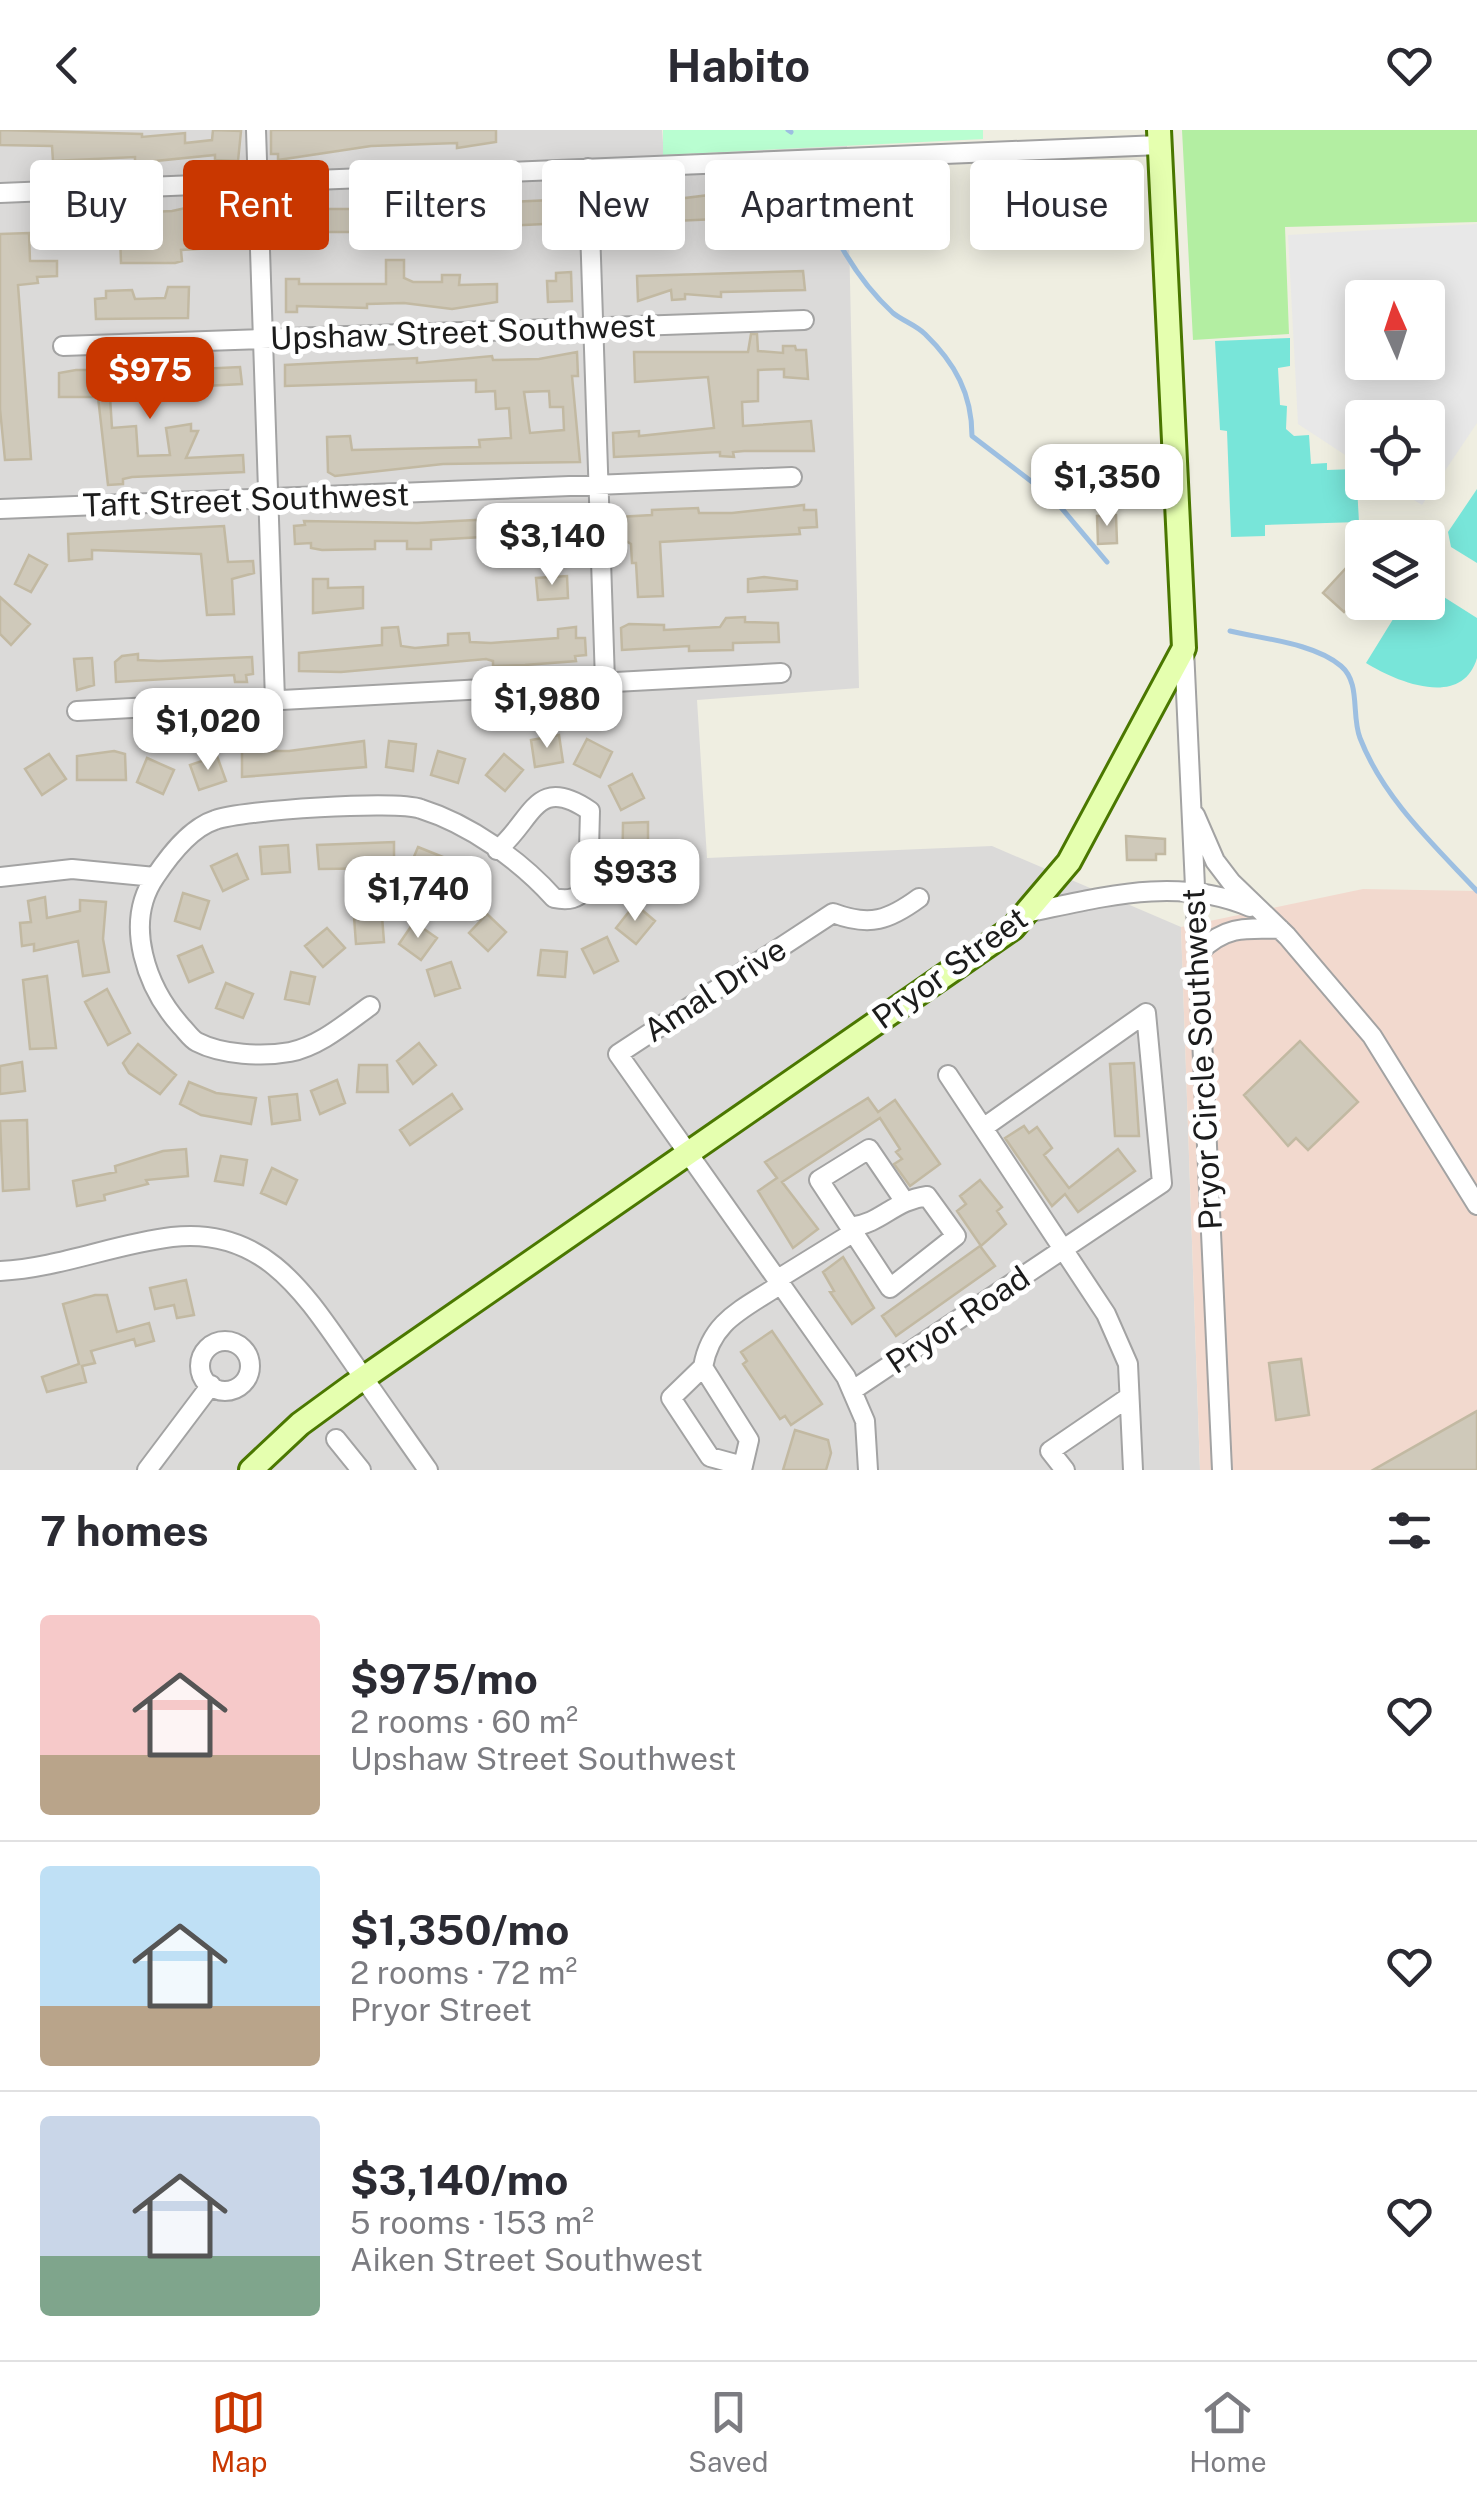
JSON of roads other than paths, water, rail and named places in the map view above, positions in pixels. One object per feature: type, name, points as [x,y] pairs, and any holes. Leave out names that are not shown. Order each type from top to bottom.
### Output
[{"type":"main road","points":[[1159,138],[1184,648]]},
{"type":"main road","name":"Pryor Street","points":[[250,1470],[300,1424],[364,1378],[1014,928],[1069,862],[1184,648]]},
{"type":"street","points":[[256,130],[257,160]]},
{"type":"street","points":[[685,163],[1159,138]]},
{"type":"street","points":[[329,177],[542,170]]},
{"type":"street","points":[[0,193],[183,183]]},
{"type":"street","points":[[260,250],[274,700]]},
{"type":"street","points":[[591,250],[605,681]]},
{"type":"street","name":"Upshaw Street Southwest","points":[[63,346],[804,320]]},
{"type":"street","name":"Taft Street Southwest","points":[[0,509],[792,478]]},
{"type":"street","name":"Pryor Circle Southwest","points":[[1184,648],[1222,1470]]},
{"type":"street","points":[[77,711],[781,672]]},
{"type":"street","points":[[370,1006],[322,1040],[290,1052],[245,1054],[195,1042],[158,1000],[142,953],[143,894],[171,852],[211,820],[260,811],[416,806],[461,824],[554,898],[579,898],[591,874],[590,810],[568,796],[554,794],[532,808],[511,839],[497,850]]},
{"type":"street","points":[[1191,806],[1215,860],[1372,1036],[1477,1206]]},
{"type":"street","points":[[0,877],[72,869],[155,877]]},
{"type":"street","points":[[1030,912],[1144,891],[1194,890],[1226,896],[1262,912]]},
{"type":"street","name":"Amal Drive","points":[[689,1151],[618,1054],[833,913],[867,922],[888,920],[919,898]]},
{"type":"street","points":[[1199,952],[1222,932],[1236,927],[1280,929]]},
{"type":"street","name":"Pryor Road","points":[[853,1390],[1162,1183],[1146,1013],[982,1128]]},
{"type":"street","name":"Pryor Road","points":[[948,1076],[1106,1314],[1128,1364],[1133,1470]]},
{"type":"street","points":[[703,1367],[749,1440],[743,1468],[710,1457],[671,1398],[703,1367],[708,1341],[718,1327],[852,1229],[870,1224],[902,1200],[927,1196],[956,1236],[890,1288],[852,1229],[820,1180],[868,1149],[902,1200]]},
{"type":"street","points":[[689,1151],[853,1390],[865,1420],[868,1470]]},
{"type":"street","points":[[0,1271],[55,1264],[171,1237],[225,1240],[260,1254],[291,1277],[428,1470]]},
{"type":"street","points":[[146,1470],[210,1385]]},
{"type":"street","points":[[1066,1470],[1050,1450],[1130,1397]]},
{"type":"street","points":[[336,1439],[361,1470]]},
{"type":"waterway","points":[[844,250],[879,299],[925,334],[945,356],[965,393],[972,436],[1053,498],[1107,562]]},
{"type":"waterway","points":[[1230,631],[1303,647],[1341,666],[1351,681],[1360,738],[1382,781],[1411,820],[1477,891]]}]
